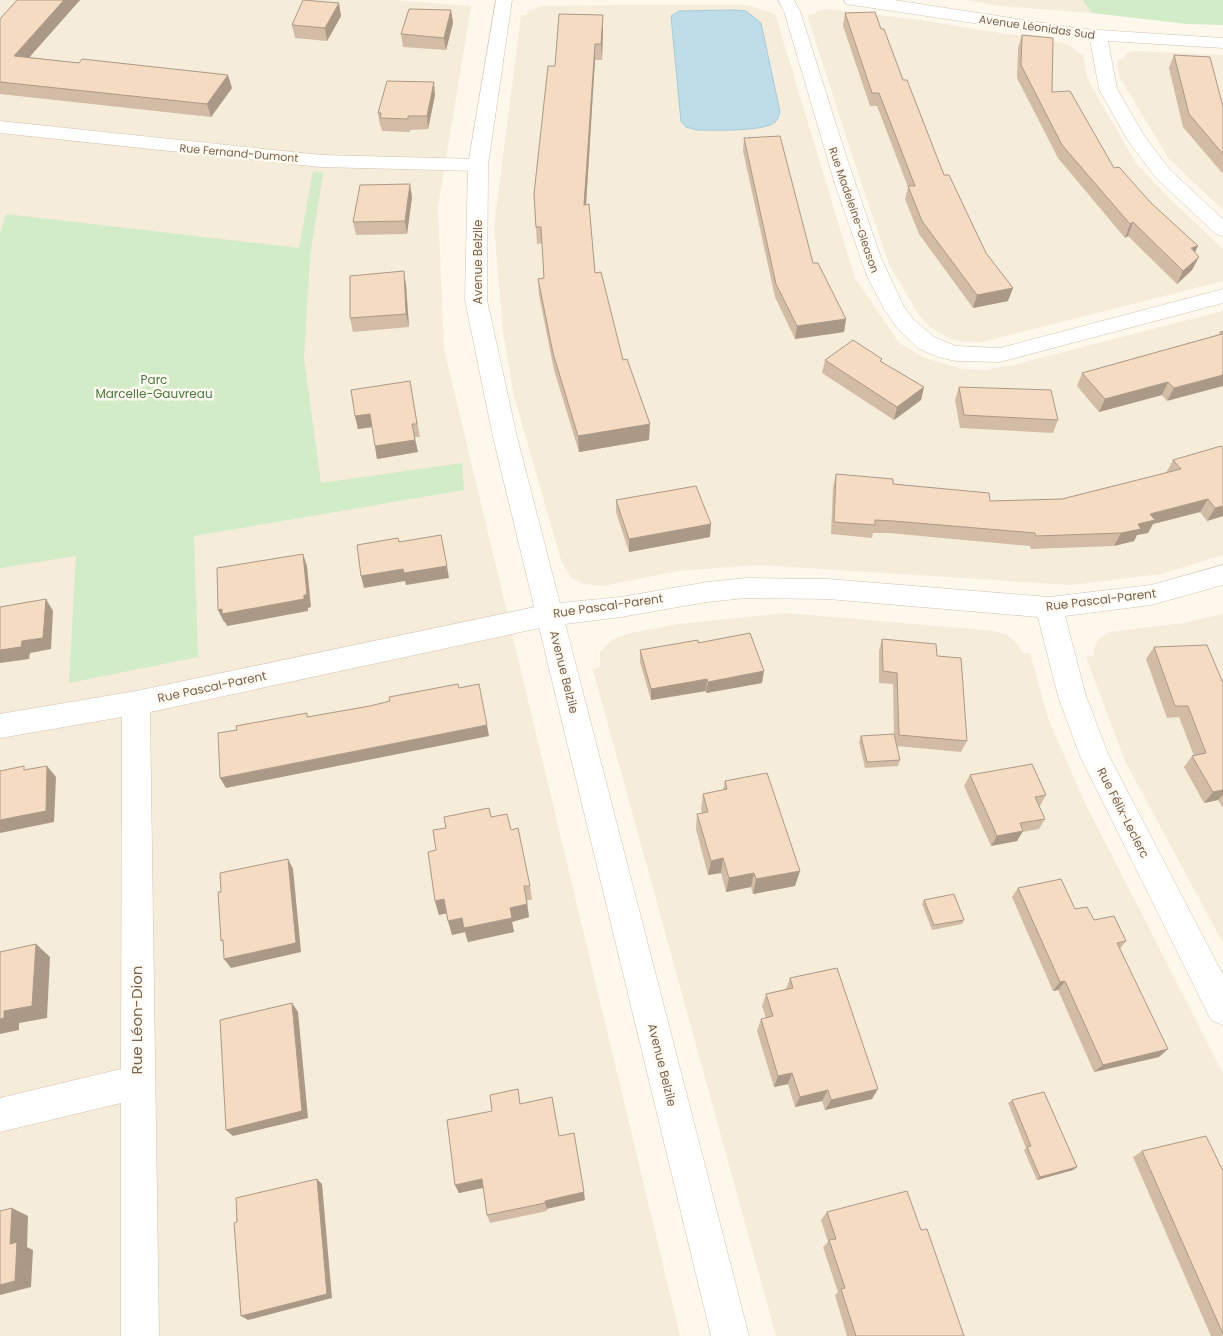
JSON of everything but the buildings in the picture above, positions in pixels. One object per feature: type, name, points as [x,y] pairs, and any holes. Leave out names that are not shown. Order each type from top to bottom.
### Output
[{"type":"street","name":"Avenue Belzile","points":[[504,0],[478,165],[476,300],[505,438],[730,1336]]},
{"type":"street","name":"Rue Madeleine-Gleason","points":[[786,0],[792,11],[828,136],[877,275],[896,310],[917,336],[937,349],[973,357],[1000,356],[1223,296]]},
{"type":"street","name":"Avenue Léonidas Sud","points":[[852,0],[893,4],[1035,28],[1098,36],[1223,43]]},
{"type":"street","points":[[1098,36],[1108,89],[1136,139],[1163,174],[1223,230]]},
{"type":"street","name":"Rue Fernand-Dumont","points":[[0,127],[321,161],[478,165]]},
{"type":"street","name":"Rue Pascal-Parent","points":[[0,726],[136,703],[549,614],[621,607],[707,592],[746,588],[828,589],[1049,607],[1151,595],[1223,575]]},
{"type":"street","name":"Rue Félix-Leclerc","points":[[1049,607],[1072,696],[1094,756],[1223,1009]]},
{"type":"street","name":"Rue Léon-Dion","points":[[136,703],[140,1336]]},
{"type":"street","points":[[0,1115],[138,1082]]},
{"type":"shaded area","points":[[0,0],[393,0],[471,6],[438,207],[444,349],[680,1336],[0,1336]]},
{"type":"shaded area","points":[[967,0],[1082,0],[1092,13],[999,6]]},
{"type":"shaded area","points":[[748,5],[775,14],[855,278],[899,343],[925,358],[963,369],[985,370],[1013,365],[1223,311],[1223,555],[1161,574],[1072,585],[758,565],[678,571],[603,586],[584,584],[571,578],[561,560],[514,396],[503,331],[494,228],[521,15],[526,15],[528,11],[542,6]]},
{"type":"shaded area","points":[[826,9],[913,19],[1064,43],[1074,48],[1079,54],[1083,54],[1087,77],[1136,163],[1170,199],[1223,249],[1223,281],[983,342],[964,342],[949,338],[930,327],[918,314],[889,264],[859,176],[808,18],[809,14]]},
{"type":"shaded area","points":[[1134,51],[1223,55],[1223,210],[1169,159],[1119,76],[1117,59],[1122,60],[1127,53]]},
{"type":"shaded area","points":[[786,613],[995,631],[1007,635],[1018,645],[1023,653],[1030,653],[1048,718],[1084,801],[1223,1073],[1223,1336],[776,1336],[593,670],[600,667],[600,652],[613,639],[631,633],[679,624]]},
{"type":"shaded area","points":[[1223,614],[1223,943],[1125,761],[1086,657],[1094,656],[1094,648],[1099,639],[1110,632],[1183,623]]},
{"type":"green space","points":[[1082,0],[1223,0],[1223,25],[1187,24],[1092,13]]},
{"type":"green space","name":"Parc Marcelle-Gauvreau","points":[[313,171],[323,173],[310,256],[304,358],[321,483],[462,463],[464,490],[194,536],[198,657],[69,683],[76,556],[0,568],[0,233],[6,214],[299,248]]},
{"type":"water","points":[[679,11],[746,11],[761,23],[780,112],[777,120],[769,125],[750,129],[697,130],[686,127],[681,121],[671,16]]}]
